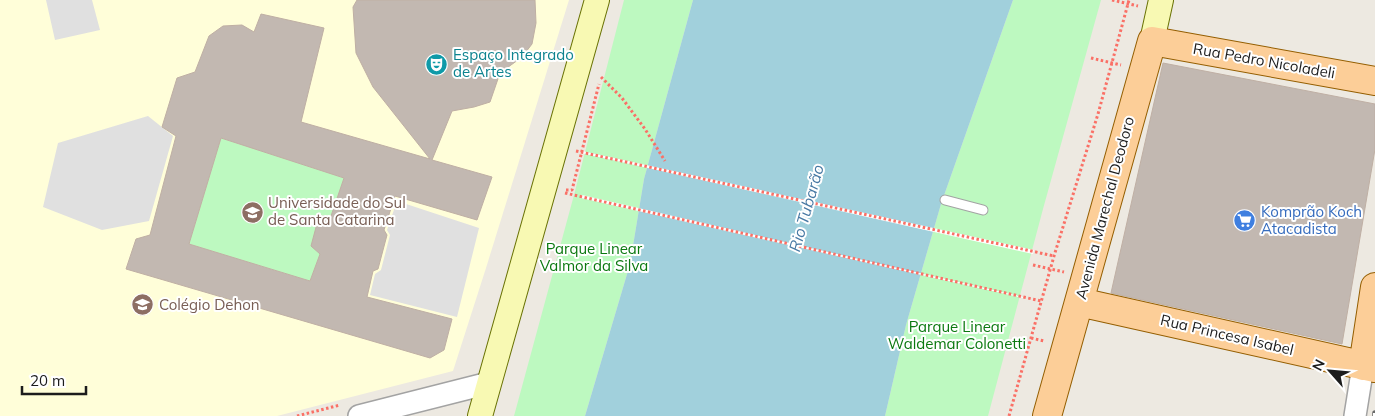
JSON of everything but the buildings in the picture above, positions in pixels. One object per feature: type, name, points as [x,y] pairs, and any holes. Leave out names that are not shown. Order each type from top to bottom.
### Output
[{"type":"main road","points":[[480,416],[597,0]]},
{"type":"main road","name":"Avenida Marechal Deodoro","points":[[1047,416],[1152,41],[1160,0]]},
{"type":"main road","name":"Rua Pedro Nicoladeli","points":[[1152,41],[1375,81]]},
{"type":"main road","points":[[1369,367],[1375,287]]},
{"type":"main road","name":"Rua Princesa Isabel","points":[[1083,290],[1369,367]]},
{"type":"street","points":[[1355,416],[1369,367]]},
{"type":"street","points":[[359,416],[490,383]]},
{"type":"lane","points":[[945,200],[982,210]]},
{"type":"path","points":[[1009,416],[1050,269],[1098,114],[1129,0]]},
{"type":"path","points":[[1092,58],[1144,70]]},
{"type":"path","points":[[603,69],[572,190],[566,189],[565,193],[1041,302]]},
{"type":"path","points":[[600,77],[622,98],[645,129],[665,161]]},
{"type":"path","points":[[582,152],[1054,256]]},
{"type":"path","points":[[1033,265],[1050,269],[1083,290]]},
{"type":"shaded area","name":"Universidade do Sul de Santa Catarina","points":[[0,0],[569,0],[453,371],[277,416],[0,416]]},
{"type":"shaded area","points":[[46,0],[92,0],[100,30],[55,40]]},
{"type":"shaded area","points":[[148,116],[173,136],[149,221],[102,230],[43,207],[58,143]]},
{"type":"shaded area","points":[[397,201],[479,228],[457,317],[370,295],[375,274],[381,270],[390,235],[387,230]]},
{"type":"green space","name":"Parque Linear Valmor da Silva","points":[[624,0],[693,0],[644,179],[630,264],[585,416],[514,416],[574,195]]},
{"type":"green space","name":"Parque Linear Waldemar Colonetti","points":[[1013,0],[1101,0],[988,416],[885,416],[906,325],[941,204]]},
{"type":"green space","points":[[221,138],[344,178],[331,216],[312,246],[320,254],[310,281],[189,244]]},
{"type":"water","name":"Rio Tubarão","points":[[693,0],[1013,0],[941,204],[906,325],[885,416],[585,416],[630,264],[644,179]]},
{"type":"pier","points":[[582,151],[1034,250],[1033,254],[581,153]]},
{"type":"pier","points":[[582,195],[1023,297],[1023,298],[581,198]]},
{"type":"place","name":"Espaço Integrado de Artes","points":[[437,64]]},
{"type":"place","name":"Universidade do Sul de Santa Catarina","points":[[252,212]]},
{"type":"place","name":"Komprão Koch Atacadista","points":[[1245,221]]},
{"type":"place","name":"Colégio Dehon","points":[[143,305]]}]
